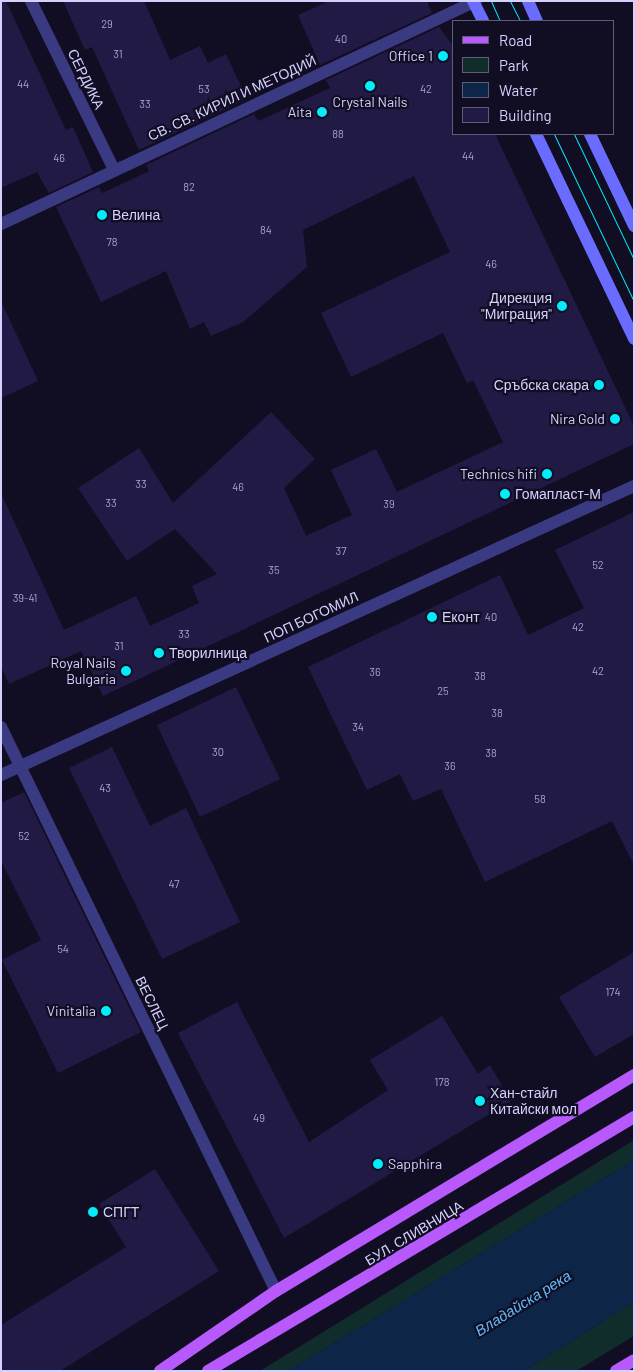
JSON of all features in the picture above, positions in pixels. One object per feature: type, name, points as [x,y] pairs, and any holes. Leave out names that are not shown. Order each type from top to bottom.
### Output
[{"type":"main road","points":[[528,1],[538,20]]},
{"type":"main road","points":[[474,2],[483,20]]},
{"type":"main road","points":[[536,135],[634,339]]},
{"type":"main road","points":[[590,135],[634,226]]},
{"type":"main road","points":[[160,1371],[276,1292],[634,1075]]},
{"type":"main road","name":"БУЛ. СЛИВНИЦА","points":[[208,1371],[634,1117]]},
{"type":"main road","points":[[616,1371],[634,1360]]},
{"type":"street","name":"СЕРДИКА","points":[[31,1],[114,170]]},
{"type":"street","name":"СВ. СВ. КИРИЛ И МЕТОДИЙ","points":[[1,224],[474,2]]},
{"type":"street","name":"ПОП БОГОМИЛ","points":[[1,775],[634,486]]},
{"type":"street","name":"ВЕСЛЕЦ","points":[[1,727],[276,1292]]},
{"type":"green space","points":[[634,1140],[634,1160],[288,1371],[260,1371]]},
{"type":"green space","points":[[634,1302],[634,1336],[576,1371],[524,1371]]},
{"type":"water","name":"Владайска река","points":[[634,1160],[634,1302],[524,1371],[288,1371]]},
{"type":"building","points":[[1,1],[6,1],[66,130],[73,127],[93,172],[49,193],[37,172],[1,188]]},
{"type":"building","points":[[63,1],[144,1],[170,60],[200,46],[208,63],[226,54],[247,99],[139,150],[92,47],[85,50]]},
{"type":"building","points":[[329,1],[427,1],[432,13],[320,65],[298,15]]},
{"type":"building","points":[[439,27],[452,44],[452,135],[495,135],[634,426],[634,444],[103,696],[81,651],[9,684],[1,667],[1,493],[64,630],[136,596],[150,626],[199,603],[192,586],[217,574],[175,529],[127,561],[78,488],[139,448],[173,503],[271,412],[315,459],[284,488],[306,536],[352,515],[331,470],[376,449],[397,492],[503,442],[473,380],[467,383],[443,333],[351,377],[321,313],[450,252],[414,176],[303,230],[307,267],[243,322],[211,336],[204,322],[190,329],[166,271],[101,302],[56,207],[99,187],[102,193],[124,183],[149,171],[146,165],[254,114],[258,121],[330,88],[326,80]]},
{"type":"building","points":[[1,301],[38,381],[1,398]]},
{"type":"building","points":[[634,512],[634,865],[612,821],[485,882],[441,789],[413,801],[400,774],[367,790],[308,667],[500,575],[528,635],[584,608],[555,550]]},
{"type":"building","points":[[236,687],[280,779],[200,817],[157,725]]},
{"type":"building","points":[[112,747],[150,826],[186,808],[240,922],[162,959],[69,768]]},
{"type":"building","points":[[24,792],[141,1032],[58,1073],[2,960],[41,940],[1,861],[1,803]]},
{"type":"building","points":[[634,952],[634,1034],[595,1057],[559,997]]},
{"type":"building","points":[[237,1002],[309,1142],[388,1090],[370,1060],[442,1016],[478,1074],[490,1065],[511,1101],[284,1238],[178,1033]]},
{"type":"building","points":[[155,1169],[219,1271],[60,1371],[1,1371],[1,1325],[126,1247],[99,1204]]},
{"type":"tram line","points":[[491,1],[500,20]]},
{"type":"tram line","points":[[510,1],[520,20]]},
{"type":"tram line","points":[[554,135],[634,302]]},
{"type":"tram line","points":[[574,135],[634,260]]},
{"type":"place","name":"Office 1","points":[[443,56]]},
{"type":"place","name":"Crystal Nails","points":[[370,86]]},
{"type":"place","name":"Aita","points":[[322,112]]},
{"type":"place","name":"Велина","points":[[102,215]]},
{"type":"place","name":"Дирекция \"Миграция\"","points":[[562,306]]},
{"type":"place","name":"Сръбска скара","points":[[599,385]]},
{"type":"place","name":"Nira Gold","points":[[615,419]]},
{"type":"place","name":"Technics hifi","points":[[547,474]]},
{"type":"place","name":"Гомапласт-М","points":[[505,494]]},
{"type":"place","name":"Еконт","points":[[432,617]]},
{"type":"place","name":"Творилница","points":[[159,653]]},
{"type":"place","name":"Royal Nails Bulgaria","points":[[126,671]]},
{"type":"place","name":"Vinitalia","points":[[106,1011]]},
{"type":"place","name":"Хан-стайл Китайски мол","points":[[480,1101]]},
{"type":"place","name":"Sapphira","points":[[378,1164]]},
{"type":"place","name":"СПГТ","points":[[93,1212]]}]
